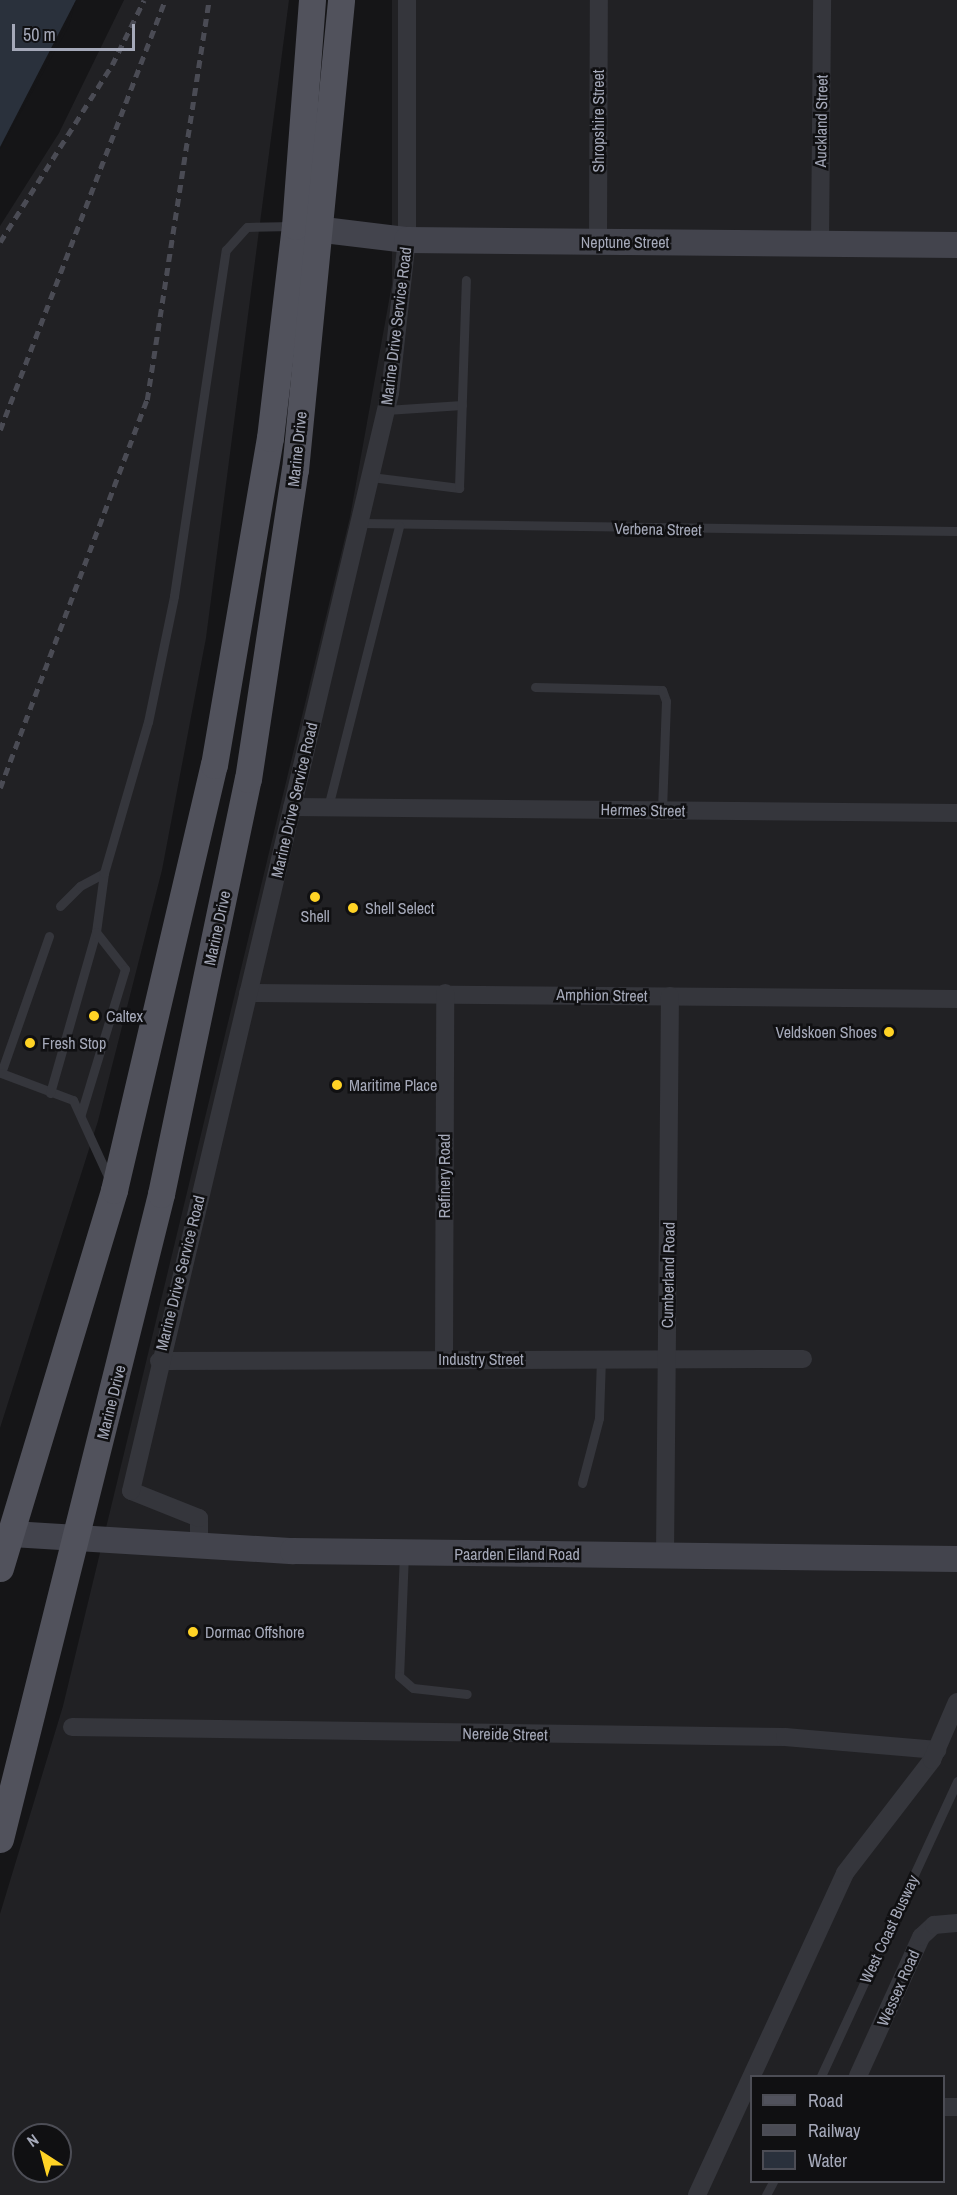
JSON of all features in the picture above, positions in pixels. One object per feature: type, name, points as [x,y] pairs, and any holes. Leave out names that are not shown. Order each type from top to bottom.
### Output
[{"type":"main road","name":"Marine Drive","points":[[0,1839],[77,1540],[161,1194],[248,779],[295,470],[308,230],[312,0]]},
{"type":"main road","name":"Marine Drive","points":[[0,1568],[4,1533],[114,1190],[214,765],[308,230],[341,0]]},
{"type":"street","name":"Marine Drive Service Road","points":[[199,1546],[199,1518],[131,1491],[159,1361],[386,410],[407,240],[407,0]]},
{"type":"street","name":"Shropshire Street","points":[[598,242],[599,0]]},
{"type":"street","name":"Auckland Street","points":[[820,243],[822,0]]},
{"type":"street","name":"Neptune Street","points":[[308,230],[407,240],[957,245]]},
{"type":"street","name":"Hermes Street","points":[[292,807],[957,813]]},
{"type":"street","name":"Amphion Street","points":[[248,993],[957,999]]},
{"type":"street","name":"Refinery Road","points":[[444,1359],[445,993]]},
{"type":"street","name":"Cumberland Road","points":[[665,1555],[670,996]]},
{"type":"street","name":"Industry Street","points":[[159,1361],[803,1359]]},
{"type":"street","name":"Paarden Eiland Road","points":[[4,1533],[77,1540],[404,1553],[957,1559]]},
{"type":"street","points":[[752,2075],[845,1873],[937,1750],[957,1702]]},
{"type":"street","name":"Nereide Street","points":[[72,1727],[785,1737],[937,1750]]},
{"type":"street","name":"Wessex Road","points":[[858,2075],[921,1937],[934,1925],[957,1923]]},
{"type":"street","points":[[696,2195],[750,2078]]},
{"type":"lane","points":[[50,1093],[96,932],[104,873],[148,722],[174,596],[226,250],[247,227],[308,230]]},
{"type":"lane","points":[[371,477],[459,488],[466,280]]},
{"type":"lane","points":[[386,410],[462,405]]},
{"type":"lane","name":"Verbena Street","points":[[360,524],[957,531]]},
{"type":"lane","points":[[328,807],[399,526]]},
{"type":"lane","points":[[535,687],[662,690],[666,701],[662,810]]},
{"type":"lane","points":[[60,906],[80,886],[104,873]]},
{"type":"lane","points":[[81,1114],[124,969],[96,932]]},
{"type":"lane","points":[[49,936],[0,1065],[7,1080],[73,1100],[114,1190]]},
{"type":"lane","points":[[582,1483],[599,1418],[601,1359]]},
{"type":"lane","points":[[404,1553],[399,1676],[413,1688],[468,1694]]},
{"type":"lane","name":"West Coast Busway","points":[[821,2075],[957,1781]]},
{"type":"shaded area","points":[[124,0],[289,0],[206,638],[162,870],[98,1121],[0,1428],[0,226],[59,133]]},
{"type":"shaded area","points":[[392,0],[957,0],[957,2195],[0,2195],[0,1914],[63,1706],[350,517],[392,284]]},
{"type":"water","points":[[0,0],[76,0],[0,147]]},
{"type":"pier","points":[[76,0],[69,26],[0,150],[66,25]]},
{"type":"railway","points":[[0,242],[112,65],[144,0]]},
{"type":"railway","points":[[0,430],[165,0]]},
{"type":"railway","points":[[0,788],[147,400],[209,0]]},
{"type":"place","name":"Shell","points":[[315,897]]},
{"type":"place","name":"Shell Select","points":[[353,908]]},
{"type":"place","name":"Caltex","points":[[94,1016]]},
{"type":"place","name":"Veldskoen Shoes","points":[[889,1032]]},
{"type":"place","name":"Fresh Stop","points":[[30,1043]]},
{"type":"place","name":"Maritime Place","points":[[337,1085]]},
{"type":"place","name":"Dormac Offshore","points":[[193,1632]]}]
